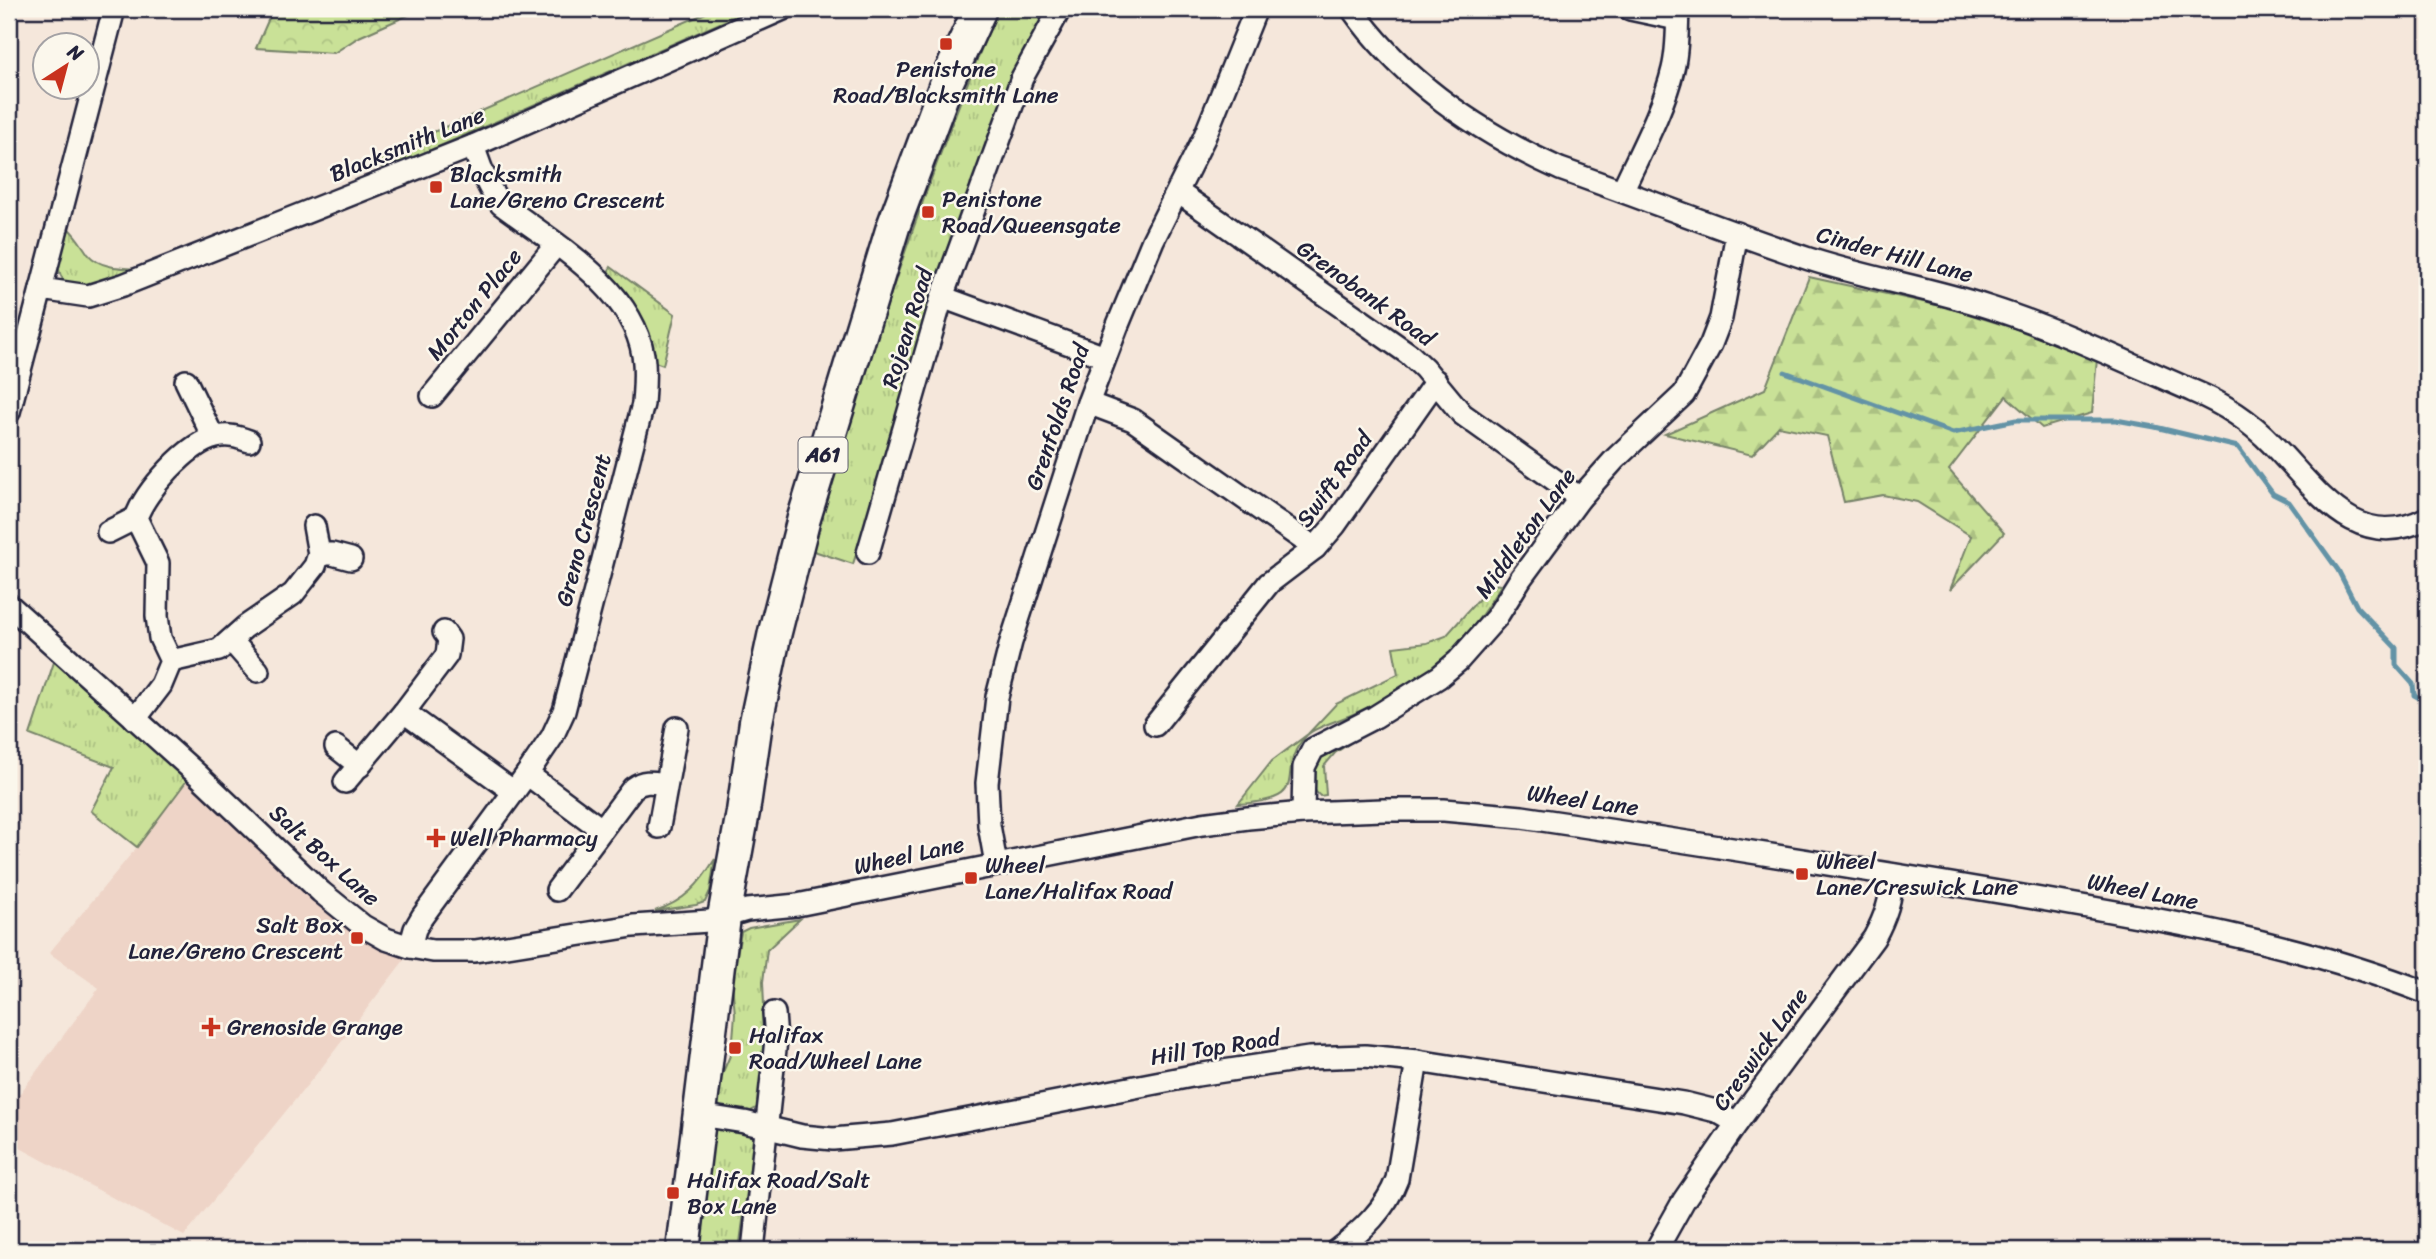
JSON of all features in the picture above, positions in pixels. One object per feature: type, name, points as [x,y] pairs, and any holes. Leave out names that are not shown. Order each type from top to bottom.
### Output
[{"type":"highway","name":"A61","points":[[683,1250],[724,917],[756,722],[804,518],[893,227],[948,79],[980,9]]},
{"type":"street","points":[[9,412],[114,9]]},
{"type":"street","name":"Blacksmith Lane","points":[[41,289],[88,296],[102,293],[473,146],[783,9]]},
{"type":"street","name":"Rojean Road","points":[[868,553],[942,297],[1023,78],[1060,9]]},
{"type":"street","name":"Grenfolds Road","points":[[996,864],[989,825],[987,783],[997,696],[1011,642],[1105,357],[1153,240],[1204,138],[1256,9]]},
{"type":"street","name":"Cinder Hill Lane","points":[[1352,9],[1374,40],[1399,65],[1475,124],[1534,157],[1737,233],[1834,266],[1986,306],[2048,329],[2211,398],[2271,442],[2326,503],[2358,522],[2387,530],[2402,529],[2427,518]]},
{"type":"street","points":[[1622,191],[1665,96],[1677,50],[1678,14],[1630,9]]},
{"type":"street","name":"Greno Crescent","points":[[410,947],[422,916],[527,774],[552,737],[564,711],[643,404],[643,354],[628,315],[602,282],[501,204],[492,193],[473,146]]},
{"type":"street","name":"Grenobank Road","points":[[1178,192],[1392,341],[1436,382],[1462,414],[1580,498]]},
{"type":"street","name":"Middleton Lane","points":[[1303,813],[1304,767],[1313,749],[1375,717],[1439,677],[1458,661],[1496,618],[1521,578],[1580,498],[1615,459],[1671,408],[1693,381],[1712,344],[1721,318],[1737,233]]},
{"type":"street","name":"Morton Place","points":[[432,396],[556,245]]},
{"type":"street","points":[[942,297],[1105,357]]},
{"type":"street","points":[[186,381],[213,437]]},
{"type":"street","name":"Swift Road","points":[[1155,725],[1269,583],[1315,548],[1335,526],[1436,382]]},
{"type":"street","points":[[1088,403],[1143,426],[1315,548]]},
{"type":"street","points":[[108,532],[136,518],[140,507],[161,477],[213,437],[227,435],[248,441]]},
{"type":"street","points":[[135,719],[158,691],[171,661],[160,638],[157,616],[158,564],[136,518]]},
{"type":"street","points":[[171,661],[219,650],[245,627],[293,594],[311,573],[319,554],[314,526]]},
{"type":"street","points":[[319,554],[351,559]]},
{"type":"street","name":"Salt Box Lane","points":[[9,605],[341,909],[363,926],[387,939],[433,951],[475,951],[633,926],[724,917]]},
{"type":"street","points":[[345,782],[404,712],[447,655],[449,639],[443,632]]},
{"type":"street","points":[[231,640],[258,671]]},
{"type":"street","points":[[404,712],[514,792]]},
{"type":"street","points":[[659,827],[677,728]]},
{"type":"street","points":[[336,747],[360,766]]},
{"type":"street","points":[[527,774],[601,829]]},
{"type":"street","points":[[557,890],[633,788],[649,781],[665,784]]},
{"type":"street","name":"Wheel Lane","points":[[724,917],[747,910],[797,905],[1202,824],[1303,813],[1444,810],[1522,817],[2078,905],[2268,942],[2379,974],[2427,993]]},
{"type":"street","name":"Creswick Lane","points":[[1656,1250],[1664,1233],[1737,1123],[1874,938],[1886,917],[1893,874]]},
{"type":"street","points":[[753,1250],[776,1040],[774,1013]]},
{"type":"street","name":"Hill Top Road","points":[[700,1115],[802,1136],[861,1138],[1197,1075],[1309,1058],[1365,1056],[1417,1061],[1693,1105],[1716,1111],[1737,1123]]},
{"type":"street","points":[[1337,1250],[1351,1240],[1391,1196],[1397,1179],[1417,1061]]},
{"type":"shaded area","name":"Grenoside Grange","points":[[188,779],[329,913],[405,959],[322,1067],[184,1236],[9,1142],[9,1108],[99,988],[49,953],[137,847]]},
{"type":"green space","points":[[273,9],[422,9],[359,37],[334,53],[256,48]]},
{"type":"green space","points":[[715,9],[752,9],[383,171],[379,160],[429,134]]},
{"type":"green space","points":[[998,9],[1055,9],[983,156],[853,564],[811,550],[818,520],[924,198]]},
{"type":"green space","points":[[67,227],[88,254],[99,263],[141,269],[98,287],[68,286],[58,265]]},
{"type":"green space","points":[[611,267],[675,314],[663,365],[655,362],[645,324],[633,302],[608,272]]},
{"type":"green space","points":[[1809,277],[1946,307],[2033,334],[2097,359],[2092,413],[2042,428],[2006,396],[1949,470],[2004,533],[1950,590],[1971,536],[1917,502],[1883,495],[1844,502],[1827,436],[1779,426],[1752,455],[1665,434],[1765,389]]},
{"type":"green space","points":[[1492,584],[1501,585],[1465,638],[1438,665],[1390,696],[1311,732],[1297,749],[1286,790],[1263,801],[1238,804],[1272,761],[1308,734],[1336,704],[1398,674],[1393,647],[1427,643],[1446,636]]},
{"type":"green space","points":[[55,659],[188,779],[137,847],[91,811],[114,767],[30,735]]},
{"type":"green space","points":[[1364,734],[1335,753],[1324,766],[1326,795],[1320,796],[1313,784],[1316,761],[1332,748]]},
{"type":"green space","points":[[715,859],[710,891],[705,902],[655,911],[675,902],[690,891]]},
{"type":"green space","points":[[800,919],[767,950],[763,982],[765,1028],[758,1107],[749,1112],[721,1108],[715,1101],[717,1086],[732,1051],[735,1014],[732,983],[741,932],[749,928]]},
{"type":"green space","points":[[721,1126],[755,1133],[739,1250],[695,1250],[712,1129]]},
{"type":"waterway","points":[[1785,372],[1953,433],[2016,420],[2116,420],[2238,447],[2273,494],[2289,502],[2338,570],[2357,607],[2396,648],[2396,665],[2413,684],[2414,695],[2427,702]]},
{"type":"place","name":"Penistone Road/Blacksmith Lane","points":[[946,44]]},
{"type":"place","name":"Blacksmith Lane/Greno Crescent","points":[[436,187]]},
{"type":"place","name":"Penistone Road/Queensgate","points":[[928,212]]},
{"type":"place","name":"Well Pharmacy","points":[[436,838]]},
{"type":"place","name":"Wheel Lane/Creswick Lane","points":[[1802,874]]},
{"type":"place","name":"Wheel Lane/Halifax Road","points":[[971,878]]},
{"type":"place","name":"Salt Box Lane/Greno Crescent","points":[[357,938]]},
{"type":"place","name":"Grenoside Grange","points":[[211,1027]]},
{"type":"place","name":"Halifax Road/Wheel Lane","points":[[735,1048]]},
{"type":"place","name":"Halifax Road/Salt Box Lane","points":[[673,1193]]}]
